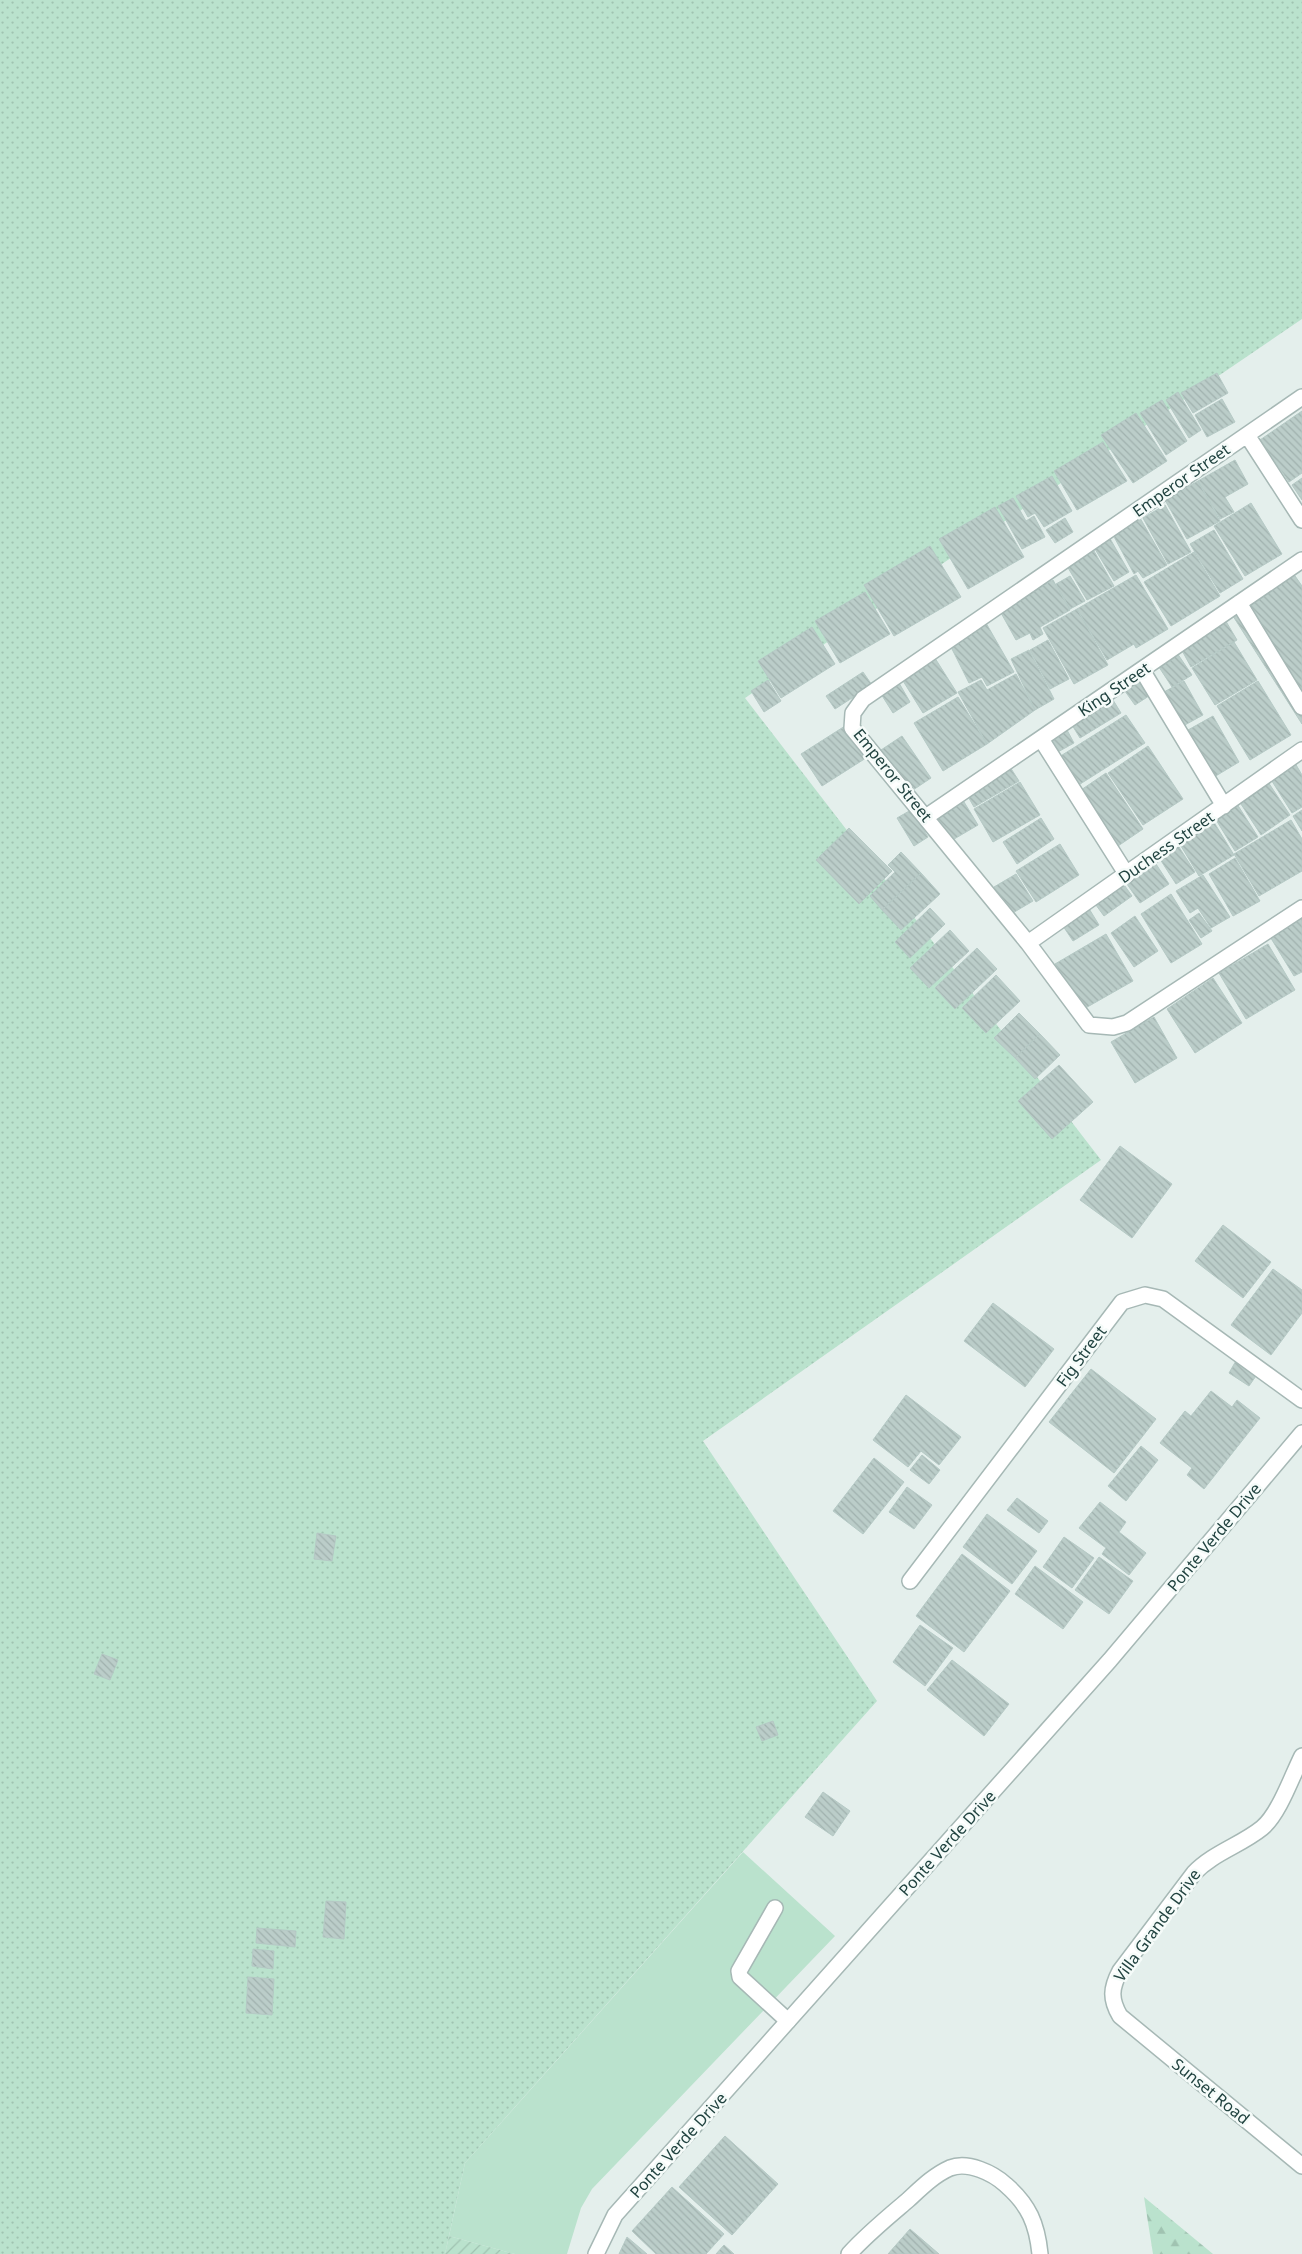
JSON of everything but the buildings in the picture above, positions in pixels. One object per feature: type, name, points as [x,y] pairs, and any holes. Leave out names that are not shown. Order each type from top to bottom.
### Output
[{"type":"street","name":"Emperor Street","points":[[1302,397],[863,699],[853,713],[852,728],[926,816],[1028,943],[1089,1025],[1113,1028],[1127,1023],[1302,908]]},
{"type":"street","points":[[1247,435],[1302,520]]},
{"type":"street","name":"King Street","points":[[926,816],[1302,560]]},
{"type":"street","points":[[1239,603],[1302,707]]},
{"type":"street","points":[[1142,670],[1224,806]]},
{"type":"street","points":[[1041,738],[1127,875]]},
{"type":"street","name":"Duchess Street","points":[[1028,943],[1302,750]]},
{"type":"street","name":"Fig Street","points":[[910,1581],[1122,1302],[1145,1295],[1163,1299],[1302,1400]]},
{"type":"street","name":"Ponte Verde Drive","points":[[596,2254],[615,2215],[1110,1660],[1302,1432]]},
{"type":"street","name":"Villa Grande Drive","points":[[1120,2016],[1112,1998],[1113,1985],[1120,1971],[1199,1867],[1205,1861],[1251,1835],[1268,1821],[1302,1756]]},
{"type":"street","points":[[775,1908],[739,1971],[740,1977],[788,2022]]},
{"type":"street","name":"Sunset Road","points":[[1120,2016],[1302,2166]]},
{"type":"street","points":[[849,2254],[864,2238],[932,2178],[951,2168],[962,2166],[975,2168],[997,2176],[1029,2208],[1038,2238],[1040,2254]]},
{"type":"green space","points":[[0,0],[1302,0],[1302,319],[745,698],[1101,1160],[703,1441],[877,1701],[465,2163],[445,2254],[0,2254]]},
{"type":"green space","points":[[743,1852],[835,1936],[592,2189],[581,2208],[567,2254],[515,2254],[449,2236],[465,2163]]},
{"type":"green space","points":[[1144,2197],[1213,2254],[1153,2254]]},
{"type":"green space","points":[[449,2236],[515,2254],[445,2254]]}]
